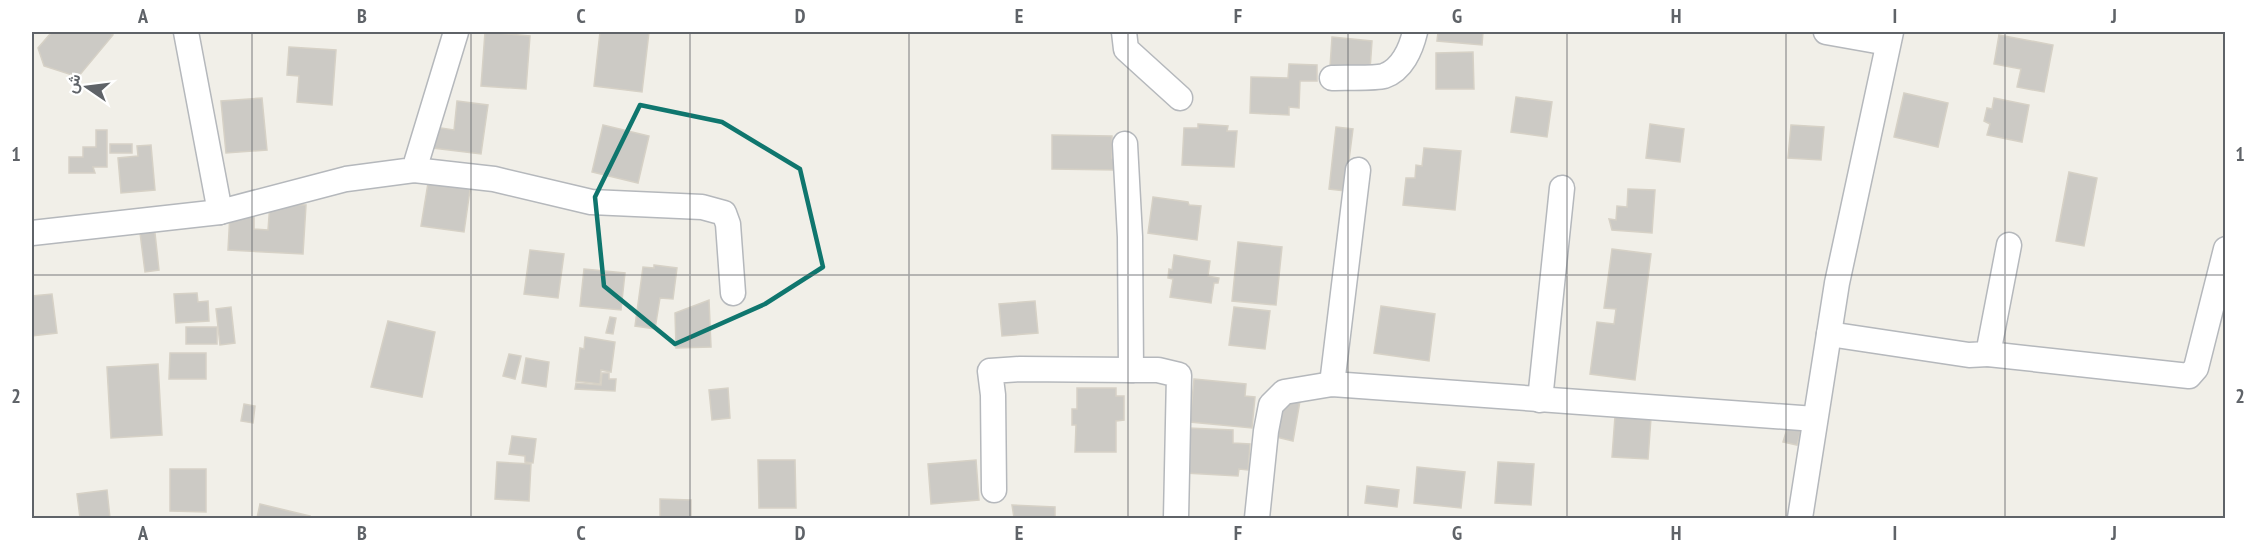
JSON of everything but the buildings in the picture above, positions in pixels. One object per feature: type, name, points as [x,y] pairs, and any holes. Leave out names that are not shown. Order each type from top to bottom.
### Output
[{"type":"street","points":[[186,32],[220,212]]},
{"type":"street","points":[[414,170],[456,32]]},
{"type":"street","points":[[1125,32],[1126,49],[1180,98]]},
{"type":"street","points":[[1332,78],[1383,76],[1399,66],[1412,46],[1415,32]]},
{"type":"street","points":[[1800,519],[1839,272],[1889,37],[1826,32]]},
{"type":"street","points":[[1125,144],[1130,237],[1131,370]]},
{"type":"street","points":[[32,233],[220,212],[346,179],[414,170],[494,179],[591,202],[702,207],[717,210],[724,213],[728,224],[733,293]]},
{"type":"street","points":[[1332,384],[1358,170]]},
{"type":"street","points":[[1540,400],[1562,188]]},
{"type":"street","points":[[1988,354],[2009,244]]},
{"type":"street","points":[[1828,334],[1968,355],[1988,354],[2188,376],[2196,368],[2226,249]]},
{"type":"street","points":[[994,490],[993,395],[990,371],[1020,369],[1158,370],[1179,375],[1176,519]]},
{"type":"street","points":[[1257,519],[1271,405],[1284,392],[1332,384],[1815,419]]},
{"type":"highlighted area","points":[[640,105],[722,122],[800,169],[823,267],[765,304],[675,344],[604,286],[595,197]]}]
